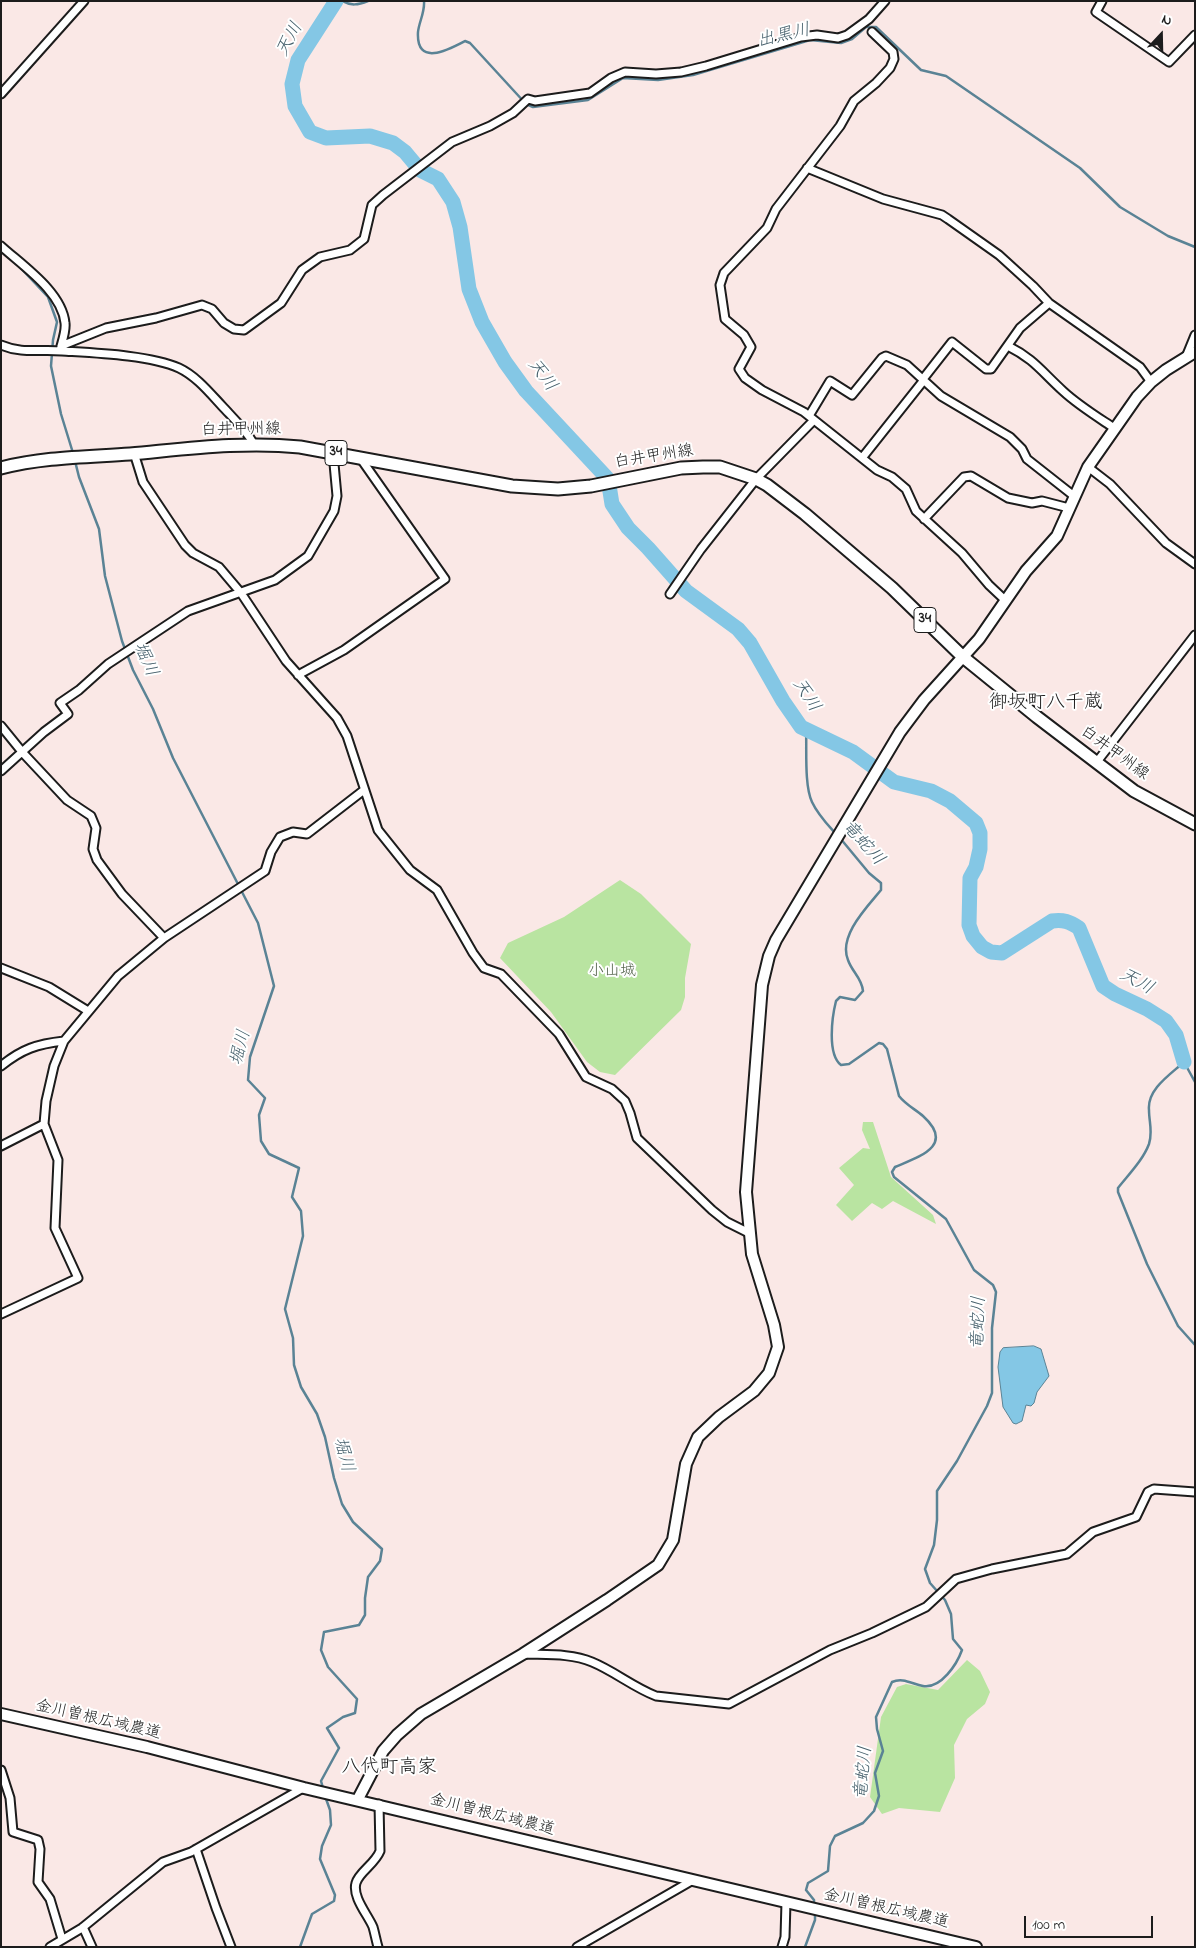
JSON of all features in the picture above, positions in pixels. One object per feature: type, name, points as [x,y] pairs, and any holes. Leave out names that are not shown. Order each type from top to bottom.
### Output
[{"type":"main road","name":"白井甲州線","points":[[1,468],[74,458],[254,444],[291,446],[520,487],[558,489],[591,486],[681,468],[720,468],[756,479],[767,485],[805,514],[892,588],[963,657],[1096,763],[1134,791],[1195,824]]},
{"type":"street","points":[[1,94],[84,1]]},
{"type":"street","points":[[60,349],[106,328],[156,318],[202,305],[212,309],[224,323],[234,330],[244,330],[281,303],[302,270],[320,257],[350,250],[364,239],[372,205],[452,142],[490,126],[513,113],[528,99],[535,101],[590,93],[611,78],[625,72],[656,74],[681,72],[801,37],[817,35],[838,38],[847,35],[869,19],[885,1]]},
{"type":"street","points":[[1102,1],[1096,12],[1169,62],[1195,35]]},
{"type":"street","points":[[872,32],[893,52],[894,59],[890,68],[876,83],[854,101],[840,126],[776,209],[767,228],[724,274],[720,285],[725,319],[744,335],[750,347],[739,368],[745,378],[762,390],[812,418],[876,470],[892,477],[906,489],[916,511],[962,553],[1006,601]]},
{"type":"street","points":[[807,168],[883,199],[942,215],[999,255],[1049,303],[1140,366],[1151,382]]},
{"type":"street","points":[[1,246],[56,296],[63,311],[66,325],[60,349]]},
{"type":"street","points":[[862,458],[952,342],[986,369],[991,369],[1020,328],[1049,303]]},
{"type":"street","points":[[358,1800],[383,1751],[397,1734],[421,1714],[608,1600],[658,1565],[673,1540],[686,1464],[698,1437],[719,1417],[754,1391],[769,1373],[778,1347],[774,1325],[752,1254],[746,1192],[762,985],[769,956],[776,940],[900,732],[924,700],[980,639],[1026,571],[1057,536],[1088,467],[1114,428],[1151,382],[1190,355],[1195,335]]},
{"type":"street","points":[[1,345],[15,350],[45,351],[60,349],[145,359],[178,368],[194,377],[248,433],[254,444]]},
{"type":"street","points":[[1008,346],[1034,362],[1080,406],[1114,428]]},
{"type":"street","points":[[670,594],[701,549],[756,479],[812,418],[830,381],[852,395],[882,358],[886,356],[907,365],[941,396],[1010,437],[1022,449],[1027,458],[1074,496]]},
{"type":"street","points":[[134,453],[143,482],[185,546],[193,553],[219,567],[241,593],[286,661],[329,706],[346,736],[378,830],[410,870],[437,890],[473,953],[484,968],[501,974],[559,1034],[586,1077],[612,1089],[625,1101],[637,1138],[712,1210],[727,1222],[749,1233]]},
{"type":"street","points":[[1,771],[44,732],[68,714],[60,703],[125,653],[188,611],[275,580],[308,556],[334,511],[337,496],[333,453]]},
{"type":"street","points":[[298,675],[344,650],[445,579],[361,458]]},
{"type":"street","points":[[1088,467],[1110,484],[1166,543],[1195,564]]},
{"type":"street","points":[[924,519],[964,477],[971,476],[1008,498],[1032,504],[1042,501],[1069,508]]},
{"type":"street","points":[[1096,763],[1195,635]]},
{"type":"street","points":[[1,726],[23,753],[67,800],[92,816],[96,828],[93,849],[96,860],[122,894],[164,938]]},
{"type":"street","points":[[1,1314],[78,1278],[55,1228],[58,1160],[44,1124],[46,1101],[54,1066],[64,1041],[118,976],[164,938],[265,871],[271,852],[280,837],[293,832],[307,834],[364,790]]},
{"type":"street","points":[[1,968],[49,987],[88,1011]]},
{"type":"street","points":[[1,1066],[17,1053],[41,1043],[64,1041]]},
{"type":"street","points":[[1,1146],[44,1124]]},
{"type":"street","points":[[522,1654],[579,1658],[592,1662],[656,1696],[729,1704],[830,1650],[926,1607],[956,1579],[992,1569],[1067,1554],[1093,1532],[1136,1516],[1148,1492],[1154,1489],[1195,1492]]},
{"type":"street","name":"金川曽根広域農道","points":[[1,1714],[147,1747],[304,1788],[379,1804],[976,1947]]},
{"type":"street","points":[[1,1770],[10,1798],[13,1832],[38,1840],[40,1849],[38,1882],[50,1899],[62,1940]]},
{"type":"street","points":[[50,1947],[83,1927],[162,1862],[196,1849],[304,1788]]},
{"type":"street","points":[[378,1947],[372,1926],[355,1887],[356,1881],[378,1858],[380,1851],[379,1804]]},
{"type":"street","points":[[196,1849],[231,1947]]},
{"type":"street","points":[[577,1947],[693,1880]]},
{"type":"street","points":[[782,1947],[785,1937],[786,1902]]},
{"type":"street","points":[[83,1927],[92,1947]]},
{"type":"green space","name":"小山城","points":[[620,880],[641,894],[691,944],[685,978],[685,997],[681,1010],[615,1075],[600,1072],[587,1062],[551,1012],[500,958],[508,943],[564,917]]},
{"type":"green space","points":[[863,1122],[873,1122],[891,1177],[933,1215],[936,1224],[893,1201],[882,1209],[872,1203],[852,1221],[836,1205],[854,1185],[839,1168],[863,1148],[870,1149],[862,1130]]},
{"type":"green space","points":[[967,1660],[980,1671],[990,1692],[985,1704],[967,1719],[954,1745],[955,1778],[940,1812],[899,1808],[882,1814],[870,1797],[881,1717],[897,1687],[906,1684],[938,1690]]},
{"type":"water","points":[[1034,1346],[1041,1349],[1049,1376],[1037,1392],[1034,1403],[1031,1406],[1026,1405],[1022,1421],[1016,1424],[1013,1423],[1003,1407],[998,1367],[1000,1352],[1003,1348]]},
{"type":"waterway","name":"天川","points":[[336,1],[298,60],[292,84],[295,106],[310,132],[326,138],[370,136],[393,143],[405,152],[420,170],[438,179],[453,202],[460,227],[469,289],[482,322],[505,362],[526,391],[608,479],[612,504],[628,528],[686,591],[738,629],[750,643],[783,701],[801,727],[853,752],[894,782],[931,791],[950,801],[976,823],[980,833],[980,849],[976,867],[970,878],[969,925],[973,936],[982,947],[991,952],[1002,953],[1052,921],[1063,921],[1076,926],[1079,928],[1103,986],[1166,1021],[1176,1035],[1184,1062]]},
{"type":"waterway","name":"出黒川","points":[[342,1],[348,4],[368,1]]},
{"type":"waterway","name":"出黒川","points":[[424,1],[424,9],[418,32],[419,43],[422,49],[428,53],[434,53],[465,41],[470,43],[526,104],[533,107],[588,100],[623,78],[658,80],[693,75],[810,40],[841,43],[852,39],[866,27],[876,27],[921,70],[946,76],[1080,168],[1120,207],[1168,236],[1195,247]]},
{"type":"waterway","name":"堀川","points":[[15,262],[48,297],[57,322],[53,340],[51,366],[61,414],[73,453]]},
{"type":"waterway","name":"堀川","points":[[75,461],[79,477],[99,529],[105,576],[122,641],[133,670],[153,709],[173,758],[258,923],[274,986],[250,1057],[248,1080],[265,1098],[259,1115],[261,1141],[269,1154],[299,1168],[292,1197],[301,1211],[303,1236],[285,1309],[293,1338],[294,1365],[301,1387],[317,1414],[325,1437],[342,1504],[353,1522],[382,1549],[380,1561],[368,1577],[365,1615],[359,1625],[324,1632],[321,1650],[328,1667],[357,1699],[355,1713],[343,1717],[327,1728],[339,1748],[321,1781],[323,1788]]},
{"type":"waterway","name":"竜蛇川","points":[[806,728],[809,795],[817,811],[836,834]]},
{"type":"waterway","name":"竜蛇川","points":[[814,1907],[814,1900],[806,1890],[808,1883],[828,1871],[830,1846],[835,1836],[863,1823],[874,1811],[879,1796],[875,1773],[883,1751],[876,1717],[892,1682],[904,1681],[923,1686],[936,1684],[952,1668],[962,1650],[953,1639],[951,1614],[945,1600],[930,1583],[925,1569],[934,1545],[937,1520],[937,1491],[957,1461],[987,1406],[992,1393],[992,1328],[996,1292],[993,1285],[974,1270],[946,1219],[894,1177],[892,1172],[895,1167],[914,1159],[930,1149],[935,1143],[936,1135],[932,1126],[923,1116],[899,1096],[887,1049],[883,1044],[879,1043],[849,1064],[841,1065],[834,1053],[832,1025],[836,1001],[840,997],[855,1000],[863,991],[861,982],[848,960],[846,951],[847,941],[856,922],[881,890],[881,883],[869,873],[840,838]]},
{"type":"waterway","name":"天川","points":[[1195,1082],[1184,1062],[1156,1089],[1149,1102],[1151,1131],[1149,1144],[1139,1161],[1118,1188],[1147,1264],[1178,1326],[1195,1345]]},
{"type":"waterway","name":"堀川","points":[[300,1947],[312,1914],[334,1901],[335,1895],[320,1859],[322,1846],[331,1825],[330,1810],[325,1796]]},
{"type":"waterway","name":"竜蛇川","points":[[805,1947],[815,1920],[815,1912]]},
{"type":"district","name":"御坂町八千蔵","points":[[1046,704]]},
{"type":"district","name":"八代町高家","points":[[389,1769]]}]
